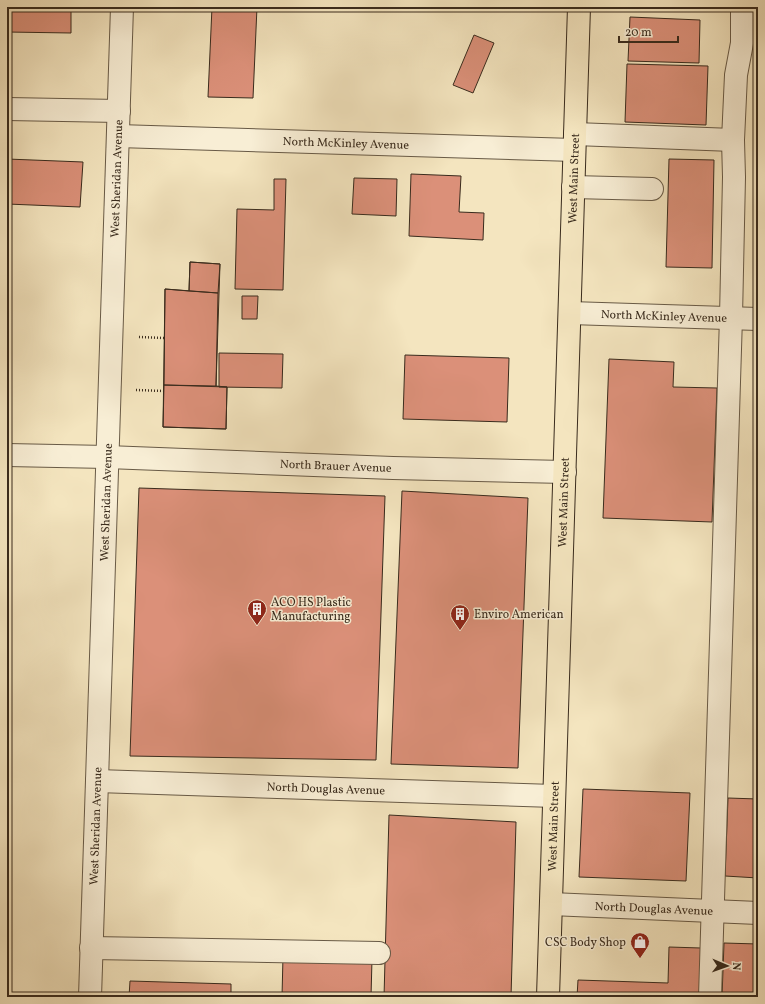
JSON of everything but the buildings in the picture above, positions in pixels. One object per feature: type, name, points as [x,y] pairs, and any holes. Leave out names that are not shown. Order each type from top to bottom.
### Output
[{"type":"main road","name":"West Main Street","points":[[548,997],[579,7]]},
{"type":"street","name":"West Sheridan Avenue","points":[[90,997],[122,7]]},
{"type":"street","points":[[710,997],[734,177],[733,140],[736,75],[742,43],[742,7]]},
{"type":"street","points":[[7,109],[119,111]]},
{"type":"street","name":"North McKinley Avenue","points":[[118,136],[574,142],[733,140]]},
{"type":"street","points":[[573,187],[652,189]]},
{"type":"street","name":"North McKinley Avenue","points":[[570,313],[758,319]]},
{"type":"street","name":"North Brauer Avenue","points":[[7,455],[107,457],[393,468],[565,472]]},
{"type":"street","name":"North Douglas Avenue","points":[[97,781],[554,796]]},
{"type":"street","name":"North Douglas Avenue","points":[[551,904],[758,913]]},
{"type":"street","points":[[91,948],[379,953]]},
{"type":"path","points":[[139,337],[164,338]]},
{"type":"path","points":[[136,390],[164,391]]},
{"type":"place","name":"ACO HS Plastic Manufacturing","points":[[257,626]]},
{"type":"place","name":"Enviro American","points":[[460,631]]},
{"type":"place","name":"CSC Body Shop","points":[[640,959]]}]
